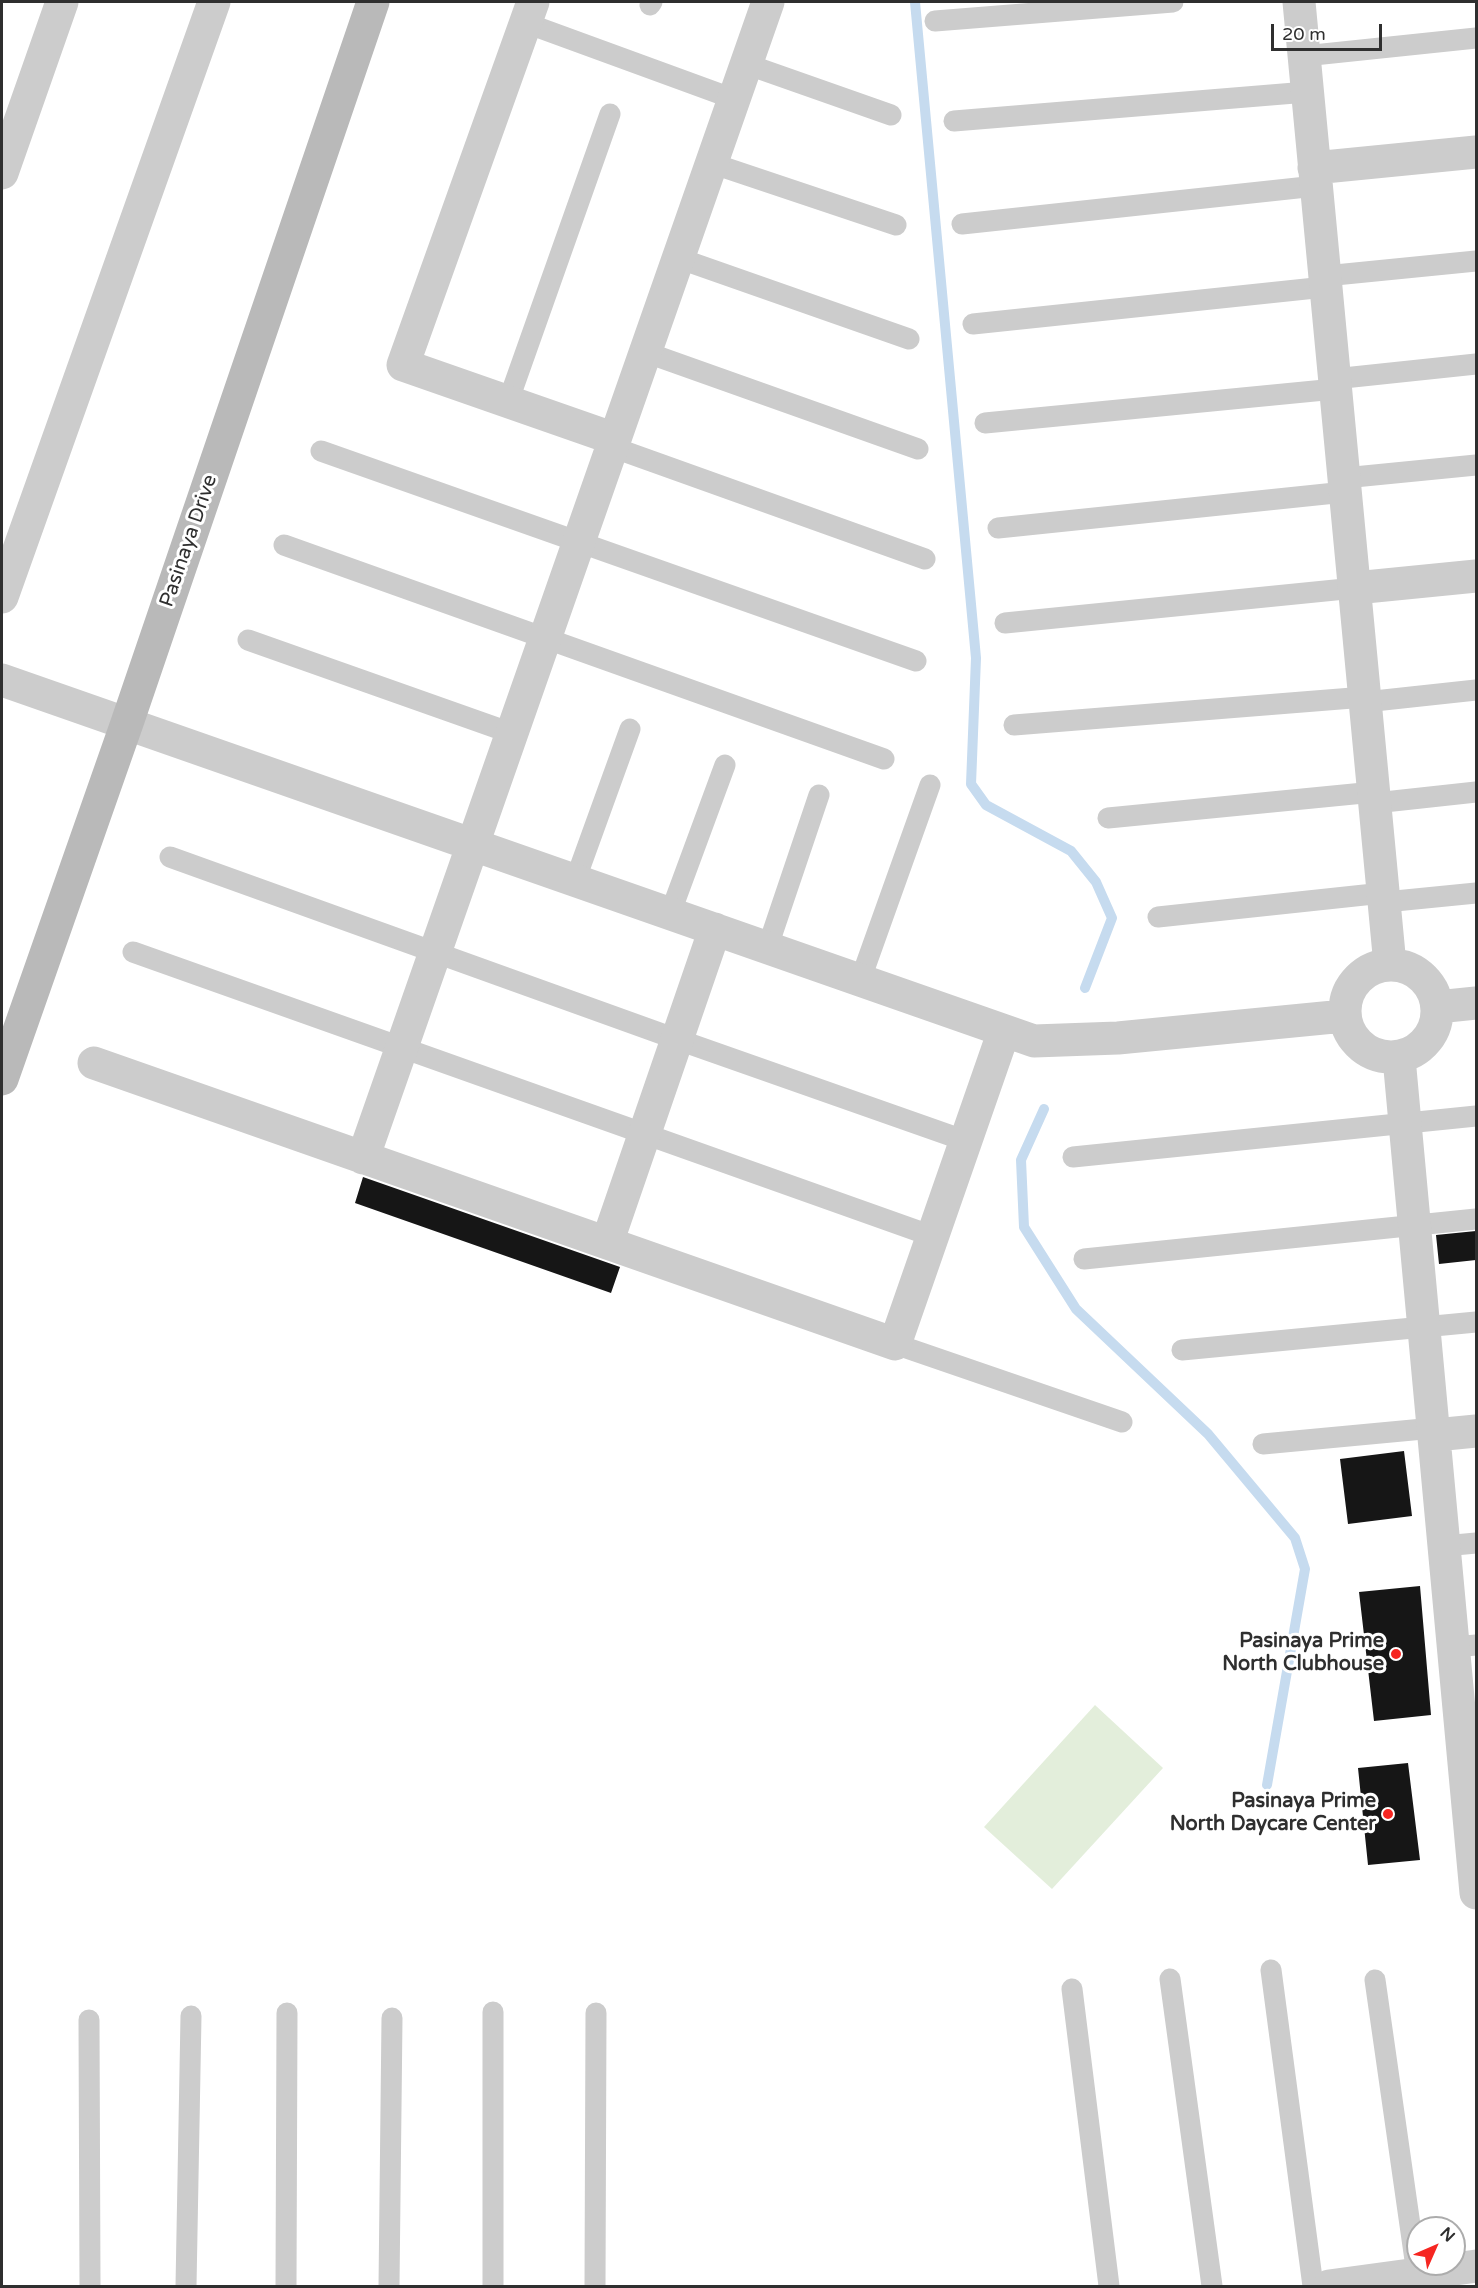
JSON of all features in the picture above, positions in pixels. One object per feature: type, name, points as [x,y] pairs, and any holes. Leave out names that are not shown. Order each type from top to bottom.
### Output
[{"type":"street","points":[[2,173],[62,2]]},
{"type":"street","points":[[2,597],[214,2]]},
{"type":"street","name":"Pasinaya Drive","points":[[2,1079],[127,723],[373,2]]},
{"type":"street","points":[[363,1158],[768,2]]},
{"type":"street","points":[[1299,2],[1390,965]]},
{"type":"street","points":[[530,12],[403,365],[508,402],[613,443]]},
{"type":"street","points":[[1315,177],[1476,152]]},
{"type":"street","points":[[1355,588],[1476,576]]},
{"type":"street","points":[[2,680],[1034,1041],[1118,1038],[1344,1016]]},
{"type":"street","points":[[607,1243],[715,929]]},
{"type":"street","points":[[1390,965],[1404,967],[1417,973],[1427,982],[1434,994],[1437,1007],[1436,1021],[1423,1045],[1399,1058],[1369,1053],[1352,1036],[1344,1016],[1345,1000],[1351,986],[1375,967],[1390,965]]},
{"type":"street","points":[[1437,1007],[1476,1003]]},
{"type":"street","points":[[94,1063],[895,1344],[1005,1031]]},
{"type":"street","points":[[1399,1058],[1444,1546],[1465,1646],[1476,1893]]},
{"type":"street","points":[[1434,1431],[1476,1431]]},
{"type":"street","points":[[1329,2286],[1406,2276]]},
{"type":"lane","points":[[935,21],[1173,2]]},
{"type":"lane","points":[[530,12],[734,99]]},
{"type":"lane","points":[[1304,56],[1476,38]]},
{"type":"lane","points":[[746,64],[891,115]]},
{"type":"lane","points":[[954,121],[1307,92]]},
{"type":"lane","points":[[508,402],[610,114]]},
{"type":"lane","points":[[711,163],[896,225]]},
{"type":"lane","points":[[962,224],[1315,177]]},
{"type":"lane","points":[[678,258],[909,339]]},
{"type":"lane","points":[[973,324],[1325,282],[1476,261]]},
{"type":"lane","points":[[645,352],[918,450]]},
{"type":"lane","points":[[986,423],[1335,384],[1476,364]]},
{"type":"lane","points":[[613,443],[925,558]]},
{"type":"lane","points":[[321,451],[916,661]]},
{"type":"lane","points":[[998,528],[1344,485],[1476,465]]},
{"type":"lane","points":[[284,545],[544,640],[884,759]]},
{"type":"lane","points":[[1005,623],[1355,588]]},
{"type":"lane","points":[[248,640],[511,733]]},
{"type":"lane","points":[[1014,725],[1476,690]]},
{"type":"lane","points":[[575,881],[630,729]]},
{"type":"lane","points":[[670,914],[724,765]]},
{"type":"lane","points":[[860,981],[930,785]]},
{"type":"lane","points":[[1108,818],[1476,792]]},
{"type":"lane","points":[[767,949],[819,795]]},
{"type":"lane","points":[[170,857],[676,1040],[966,1141]]},
{"type":"lane","points":[[1158,917],[1384,898],[1476,893]]},
{"type":"lane","points":[[134,952],[932,1236]]},
{"type":"lane","points":[[1073,1157],[1476,1116]]},
{"type":"lane","points":[[1084,1259],[1476,1219]]},
{"type":"lane","points":[[1182,1350],[1476,1322]]},
{"type":"lane","points":[[895,1344],[1122,1422]]},
{"type":"lane","points":[[1263,1443],[1434,1431]]},
{"type":"lane","points":[[1444,1546],[1476,1542]]},
{"type":"lane","points":[[1271,1970],[1314,2286]]},
{"type":"lane","points":[[1170,1979],[1212,2286]]},
{"type":"lane","points":[[1375,1980],[1409,2216]]},
{"type":"lane","points":[[1072,1989],[1109,2286]]},
{"type":"lane","points":[[493,2012],[493,2286]]},
{"type":"lane","points":[[286,2286],[287,2013]]},
{"type":"lane","points":[[595,2286],[596,2013]]},
{"type":"lane","points":[[186,2286],[191,2016]]},
{"type":"lane","points":[[389,2286],[392,2018]]},
{"type":"lane","points":[[89,2020],[90,2286]]},
{"type":"green space","points":[[1095,1705],[1163,1768],[1052,1889],[984,1827]]},
{"type":"building","points":[[363,1177],[620,1267],[611,1293],[355,1203]]},
{"type":"building","points":[[1476,1231],[1476,1260],[1439,1264],[1436,1235]]},
{"type":"building","points":[[1404,1451],[1412,1516],[1348,1524],[1340,1459]]},
{"type":"building","name":"Pasinaya Prime North Clubhouse","points":[[1420,1586],[1431,1715],[1374,1721],[1359,1592]]},
{"type":"building","name":"Pasinaya Prime North Daycare Center","points":[[1408,1763],[1420,1860],[1368,1865],[1358,1768]]},
{"type":"waterway","points":[[915,2],[976,658],[971,784],[986,805],[1071,851],[1096,882],[1112,918],[1085,988]]},
{"type":"waterway","points":[[1044,1109],[1021,1160],[1024,1227],[1076,1309],[1208,1434],[1295,1538],[1305,1569],[1267,1785]]},
{"type":"place","name":"Pasinaya Prime North Clubhouse","points":[[1396,1654]]},
{"type":"place","name":"Pasinaya Prime North Daycare Center","points":[[1388,1814]]}]
